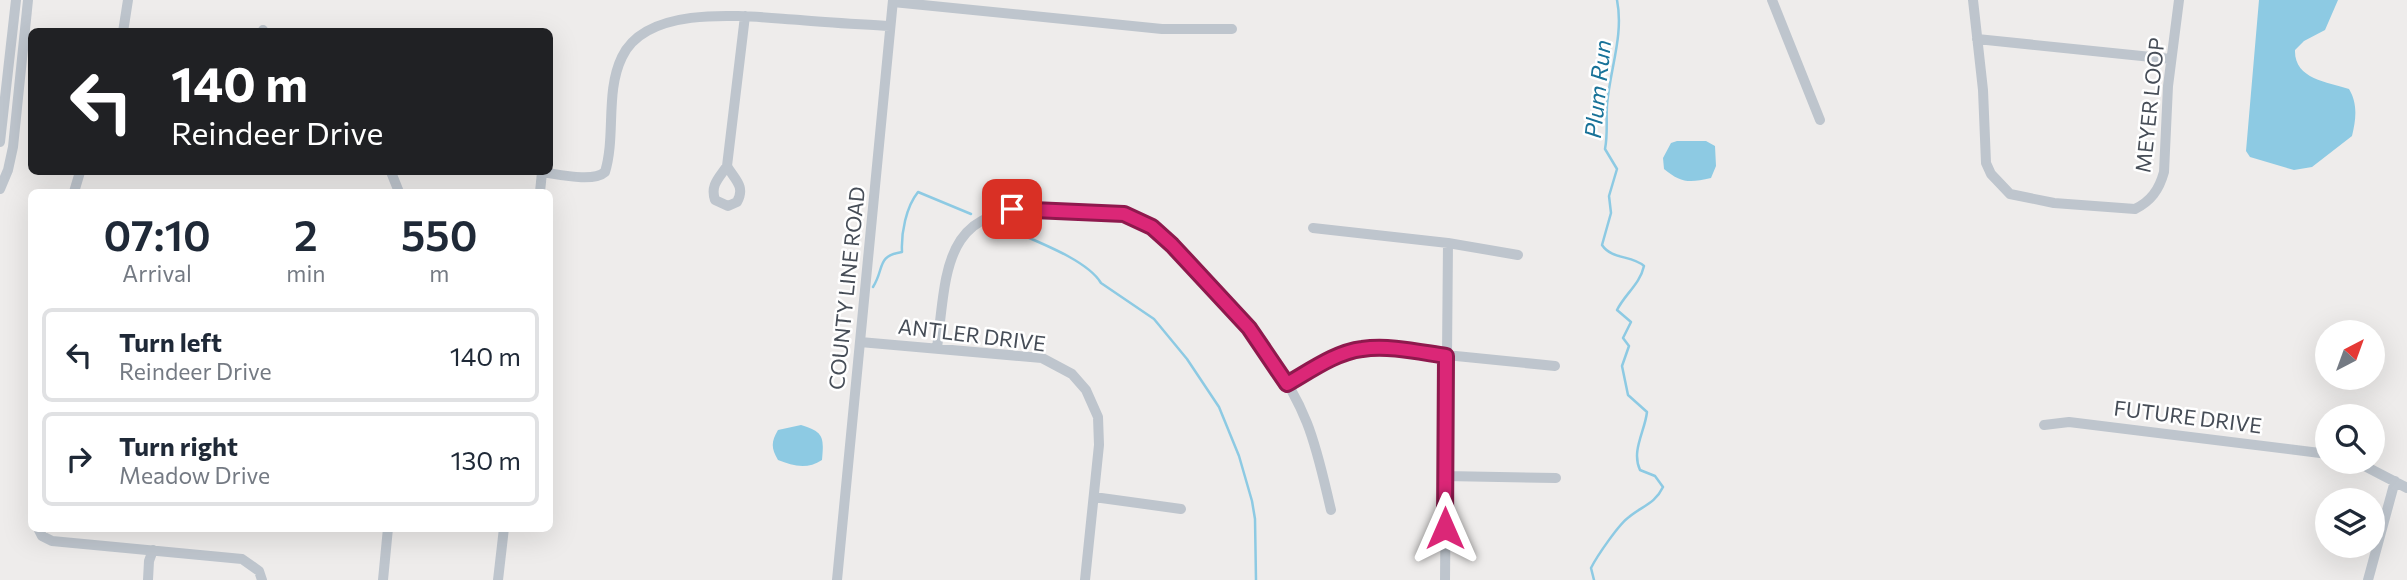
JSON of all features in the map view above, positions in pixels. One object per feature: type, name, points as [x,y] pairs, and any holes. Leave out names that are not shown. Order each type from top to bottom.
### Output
[{"type":"street","points":[[0,142],[16,0]]},
{"type":"street","points":[[0,189],[13,148],[28,0]]},
{"type":"street","points":[[124,28],[128,0]]},
{"type":"street","points":[[1772,0],[1820,120]]},
{"type":"street","name":"MEYER LOOP","points":[[1973,0],[1983,90],[1986,163],[1991,174],[2010,194],[2054,203],[2135,209],[2146,204],[2154,195],[2164,172],[2171,59],[2179,0]]},
{"type":"street","points":[[893,1],[1162,29],[1232,29]]},
{"type":"street","name":"COUNTY LINE ROAD","points":[[836,580],[893,1]]},
{"type":"street","points":[[553,173],[591,178],[601,176],[604,172],[618,68],[626,49],[639,36],[657,27],[709,16],[890,26]]},
{"type":"street","points":[[727,166],[745,16]]},
{"type":"street","points":[[1977,39],[2171,59]]},
{"type":"street","points":[[937,348],[948,263],[967,233],[985,218],[999,212],[1025,209],[1124,214],[1152,227],[1172,245],[1249,328],[1287,384],[1306,421],[1331,510]]},
{"type":"street","points":[[1313,228],[1448,243],[1518,255]]},
{"type":"street","points":[[1445,580],[1448,243]]},
{"type":"street","name":"ANTLER DRIVE","points":[[860,342],[1042,358],[1072,374],[1086,390],[1098,417],[1099,445],[1085,580]]},
{"type":"street","points":[[1287,384],[1337,356],[1362,349],[1386,349],[1555,366]]},
{"type":"street","name":"FUTURE DRIVE","points":[[2044,425],[2068,422],[2315,452]]},
{"type":"street","points":[[2381,474],[2407,488]]},
{"type":"street","points":[[1445,476],[1556,478]]},
{"type":"street","points":[[2368,580],[2395,481]]},
{"type":"street","points":[[1094,497],[1181,509]]},
{"type":"street","points":[[40,532],[52,541],[242,559],[254,566],[262,580]]},
{"type":"street","points":[[383,580],[388,532]]},
{"type":"street","points":[[498,580],[504,532]]},
{"type":"street","points":[[148,580],[153,550]]},
{"type":"water","points":[[2259,0],[2338,0],[2325,30],[2304,41],[2295,50],[2296,60],[2313,78],[2349,89],[2355,106],[2354,124],[2352,136],[2312,167],[2294,170],[2250,157],[2246,151]]},
{"type":"water","points":[[1706,141],[1715,146],[1716,166],[1711,178],[1686,181],[1664,169],[1663,158],[1671,143]]},
{"type":"water","points":[[801,425],[821,436],[822,460],[800,466],[778,460],[773,445],[778,430]]},
{"type":"waterway","name":"Plum Run","points":[[1594,580],[1591,568],[1609,541],[1625,521],[1652,501],[1663,487],[1655,476],[1640,470],[1638,463],[1638,448],[1647,412],[1628,395],[1622,366],[1629,346],[1623,338],[1631,322],[1617,310],[1644,266],[1611,253],[1602,245],[1611,213],[1609,196],[1617,169],[1605,149],[1607,105],[1618,39],[1617,0]]},
{"type":"waterway","points":[[873,287],[888,256],[902,252],[905,220],[918,192],[971,214]]},
{"type":"waterway","points":[[1002,226],[1083,265],[1101,283],[1154,319],[1187,359],[1219,407],[1239,456],[1255,519],[1256,580]]},
{"type":"route","points":[[1012,209],[1124,214],[1152,227],[1249,328],[1287,384],[1337,356],[1362,349],[1446,356],[1445,528]]}]
